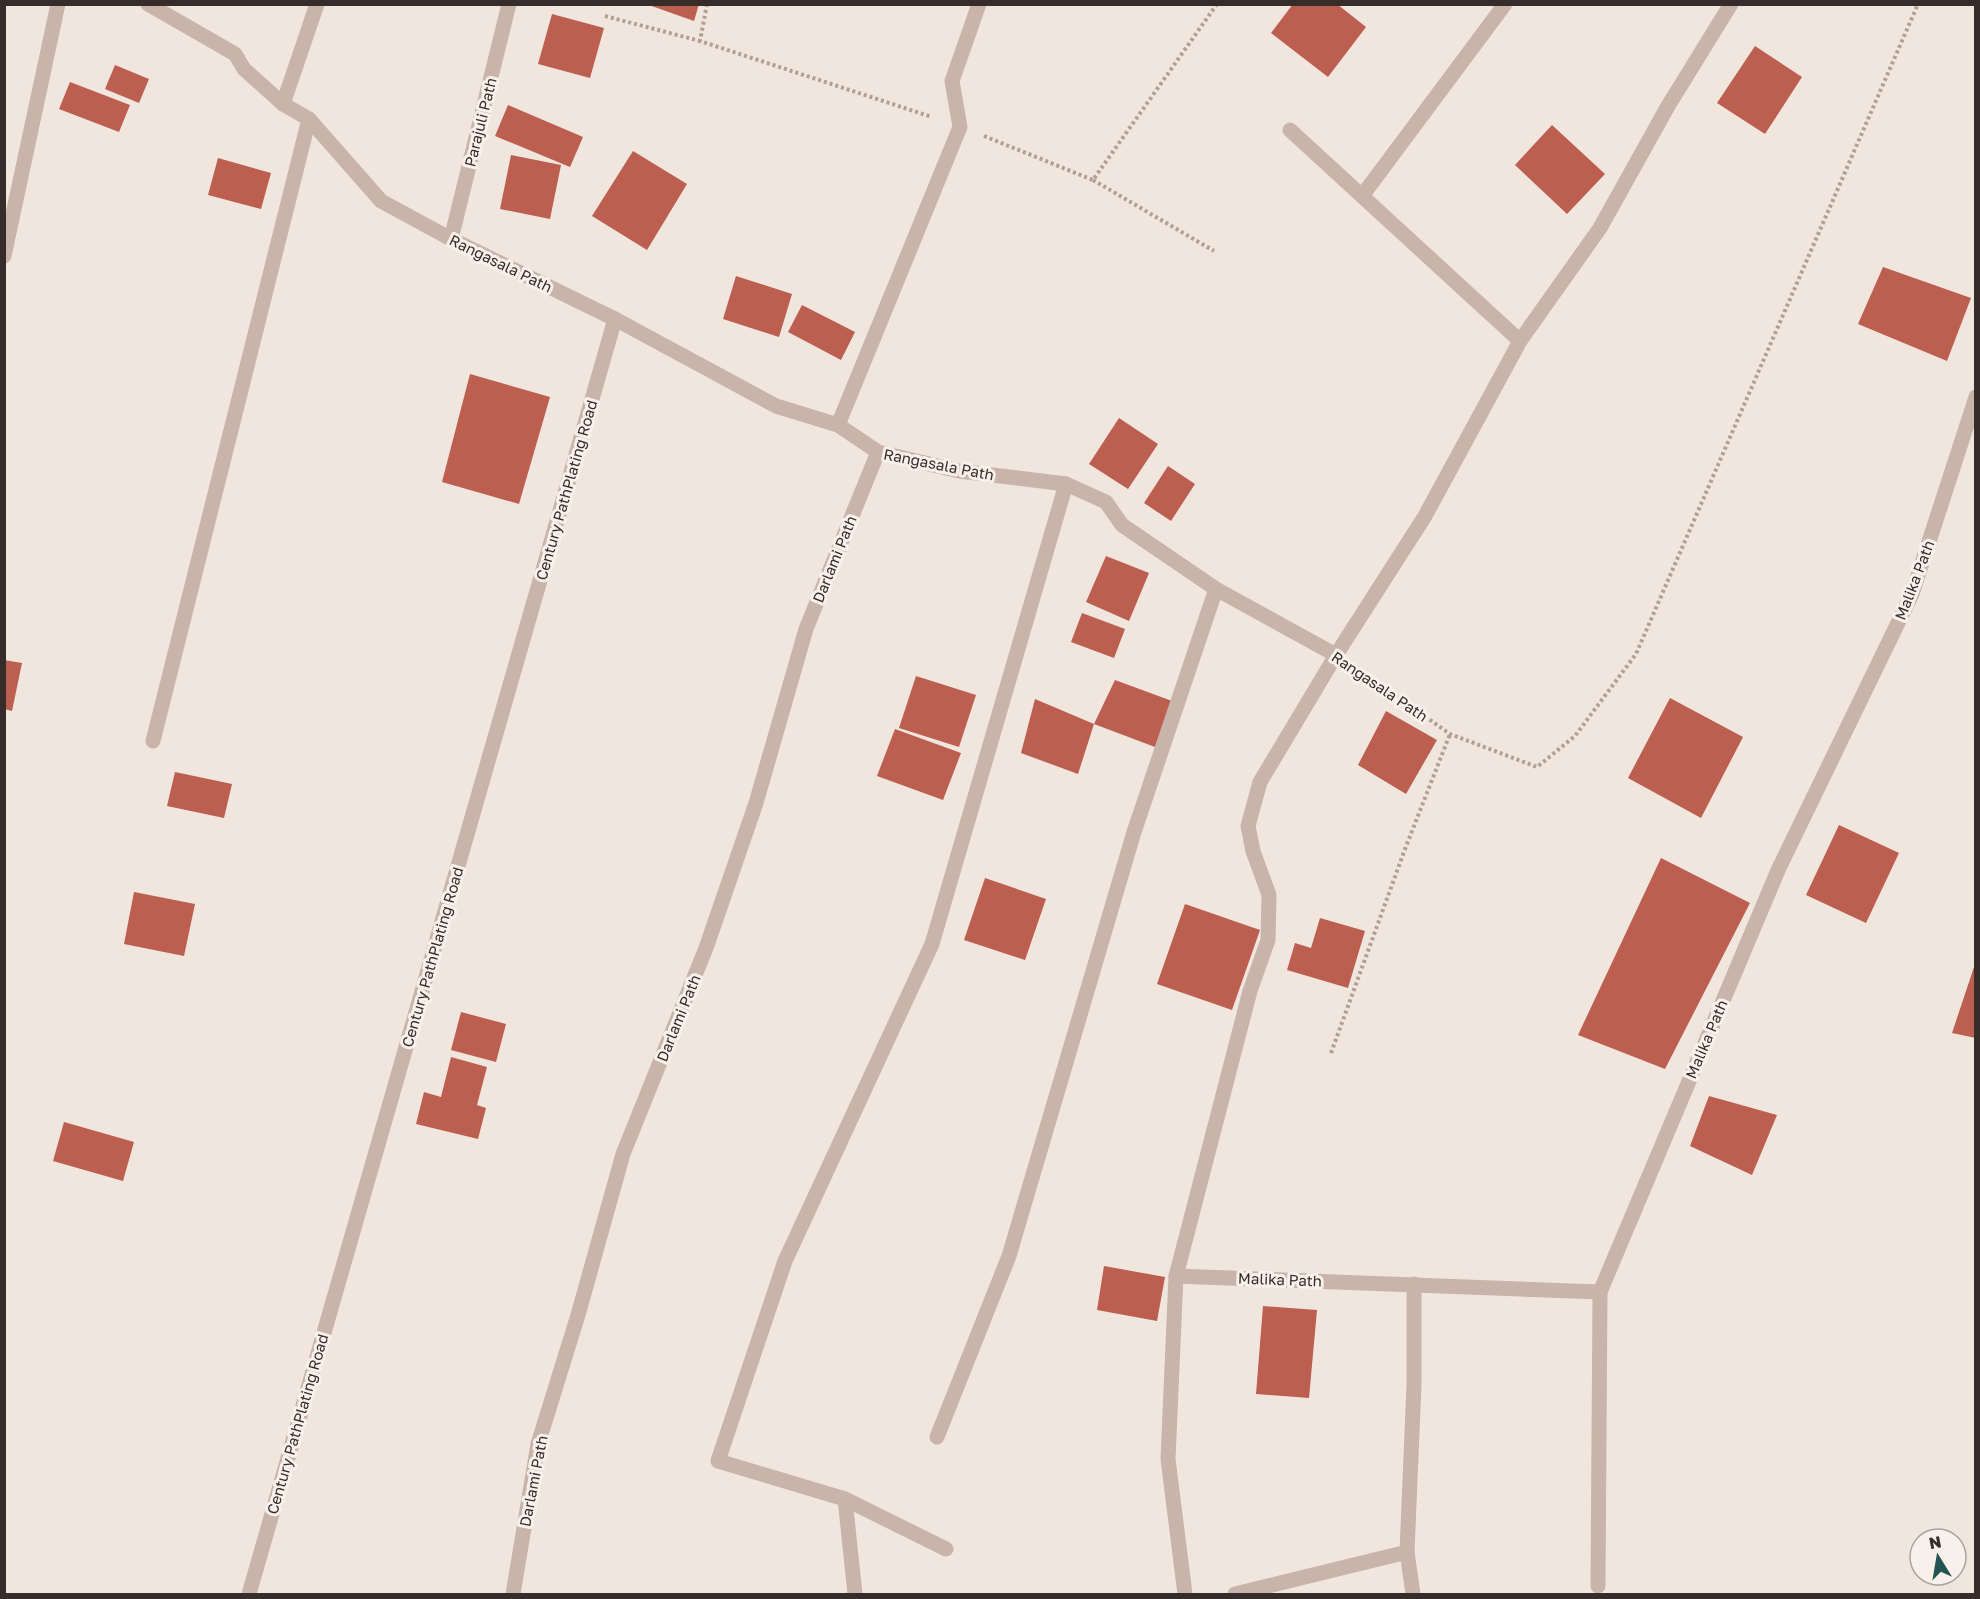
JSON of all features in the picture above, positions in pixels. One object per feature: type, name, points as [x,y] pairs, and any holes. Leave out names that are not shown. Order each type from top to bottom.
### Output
[{"type":"street","points":[[4,256],[58,4]]},
{"type":"street","name":"Rangasala Path","points":[[148,4],[235,54],[244,69],[283,104],[309,119],[381,201],[615,319],[776,406],[838,425],[878,452],[959,471],[1065,484],[1106,502],[1122,525],[1216,589],[1336,655]]},
{"type":"street","points":[[283,104],[317,4]]},
{"type":"street","name":"Parajuli Path","points":[[451,238],[509,4]]},
{"type":"street","points":[[838,425],[960,127],[952,81],[979,4]]},
{"type":"street","points":[[1362,196],[1505,4]]},
{"type":"street","points":[[1185,1594],[1168,1459],[1176,1276],[1250,992],[1269,940],[1269,895],[1253,851],[1248,826],[1260,782],[1336,655],[1425,516],[1520,342],[1600,228],[1668,106],[1731,4]]},
{"type":"street","points":[[153,741],[309,119]]},
{"type":"street","points":[[1290,130],[1520,342]]},
{"type":"street","name":"Century PathPlating Road","points":[[249,1594],[615,319]]},
{"type":"street","name":"Malika Path","points":[[1176,1276],[1600,1292],[1779,868],[1912,594],[1976,397]]},
{"type":"street","name":"Darlami Path","points":[[513,1594],[538,1444],[578,1315],[623,1154],[706,948],[756,803],[806,629],[878,452]]},
{"type":"street","points":[[946,1549],[845,1499],[718,1461],[785,1261],[932,944],[1065,484]]},
{"type":"street","points":[[937,1437],[1009,1256],[1134,832],[1216,589]]},
{"type":"street","points":[[1413,1594],[1407,1552],[1414,1397],[1414,1284]]},
{"type":"street","points":[[1598,1586],[1600,1292]]},
{"type":"street","points":[[845,1499],[855,1594]]},
{"type":"street","points":[[1235,1594],[1407,1552]]},
{"type":"path","points":[[700,41],[707,4]]},
{"type":"path","points":[[1093,180],[1217,4]]},
{"type":"path","name":"Rangasala Path","points":[[1336,655],[1450,734],[1537,767],[1575,736],[1636,654],[1918,4]]},
{"type":"path","points":[[605,16],[700,41],[960,127],[1093,180],[1214,251]]},
{"type":"path","points":[[1330,1053],[1450,734]]},
{"type":"building","points":[[646,4],[699,4],[694,21]]},
{"type":"building","points":[[1293,4],[1337,4],[1366,27],[1328,77],[1271,33]]},
{"type":"building","points":[[552,14],[604,28],[590,78],[538,64]]},
{"type":"building","points":[[1755,46],[1802,77],[1765,134],[1717,103]]},
{"type":"building","points":[[115,65],[149,79],[139,103],[105,89]]},
{"type":"building","points":[[70,82],[130,105],[119,132],[59,109]]},
{"type":"building","points":[[508,105],[583,137],[570,167],[495,136]]},
{"type":"building","points":[[1552,125],[1605,174],[1567,214],[1515,165]]},
{"type":"building","points":[[633,151],[687,184],[647,250],[592,216]]},
{"type":"building","points":[[511,155],[561,165],[550,219],[500,209]]},
{"type":"building","points":[[218,158],[271,173],[261,209],[208,195]]},
{"type":"building","points":[[1883,267],[1971,298],[1947,361],[1858,324]]},
{"type":"building","points":[[736,276],[792,294],[779,337],[723,319]]},
{"type":"building","points":[[802,305],[855,332],[841,360],[788,332]]},
{"type":"building","points":[[470,374],[550,397],[519,504],[442,482]]},
{"type":"building","points":[[1119,418],[1158,444],[1128,489],[1089,464]]},
{"type":"building","points":[[1168,466],[1195,484],[1171,521],[1144,503]]},
{"type":"building","points":[[1106,556],[1149,573],[1129,621],[1086,602]]},
{"type":"building","points":[[1082,613],[1125,629],[1114,658],[1071,642]]},
{"type":"building","points":[[4,660],[22,663],[12,711],[4,709]]},
{"type":"building","points":[[916,676],[976,695],[959,747],[899,728]]},
{"type":"building","points":[[1115,680],[1172,701],[1155,747],[1094,724]]},
{"type":"building","points":[[1670,698],[1743,737],[1701,818],[1628,778]]},
{"type":"building","points":[[1035,699],[1094,724],[1078,774],[1021,753]]},
{"type":"building","points":[[1386,711],[1437,740],[1406,794],[1358,765]]},
{"type":"building","points":[[895,729],[961,753],[943,800],[877,776]]},
{"type":"building","points":[[175,772],[232,784],[224,818],[167,806]]},
{"type":"building","points":[[1839,825],[1899,853],[1866,923],[1806,895]]},
{"type":"building","points":[[1661,858],[1750,903],[1665,1069],[1578,1035]]},
{"type":"building","points":[[985,878],[1046,899],[1025,960],[964,940]]},
{"type":"building","points":[[134,892],[195,904],[184,956],[124,944]]},
{"type":"building","points":[[1185,904],[1260,930],[1232,1010],[1157,984]]},
{"type":"building","points":[[1320,918],[1365,931],[1348,988],[1287,970],[1295,943],[1311,948]]},
{"type":"building","points":[[1976,964],[1976,1038],[1952,1033]]},
{"type":"building","points":[[461,1012],[506,1024],[496,1062],[451,1050]]},
{"type":"building","points":[[451,1057],[487,1067],[477,1105],[486,1108],[478,1139],[416,1124],[424,1092],[441,1097]]},
{"type":"building","points":[[1709,1096],[1777,1115],[1752,1175],[1690,1146]]},
{"type":"building","points":[[64,1122],[134,1142],[123,1181],[53,1161]]},
{"type":"building","points":[[1104,1266],[1165,1277],[1157,1321],[1097,1310]]},
{"type":"building","points":[[1263,1306],[1317,1310],[1309,1398],[1256,1394]]}]
